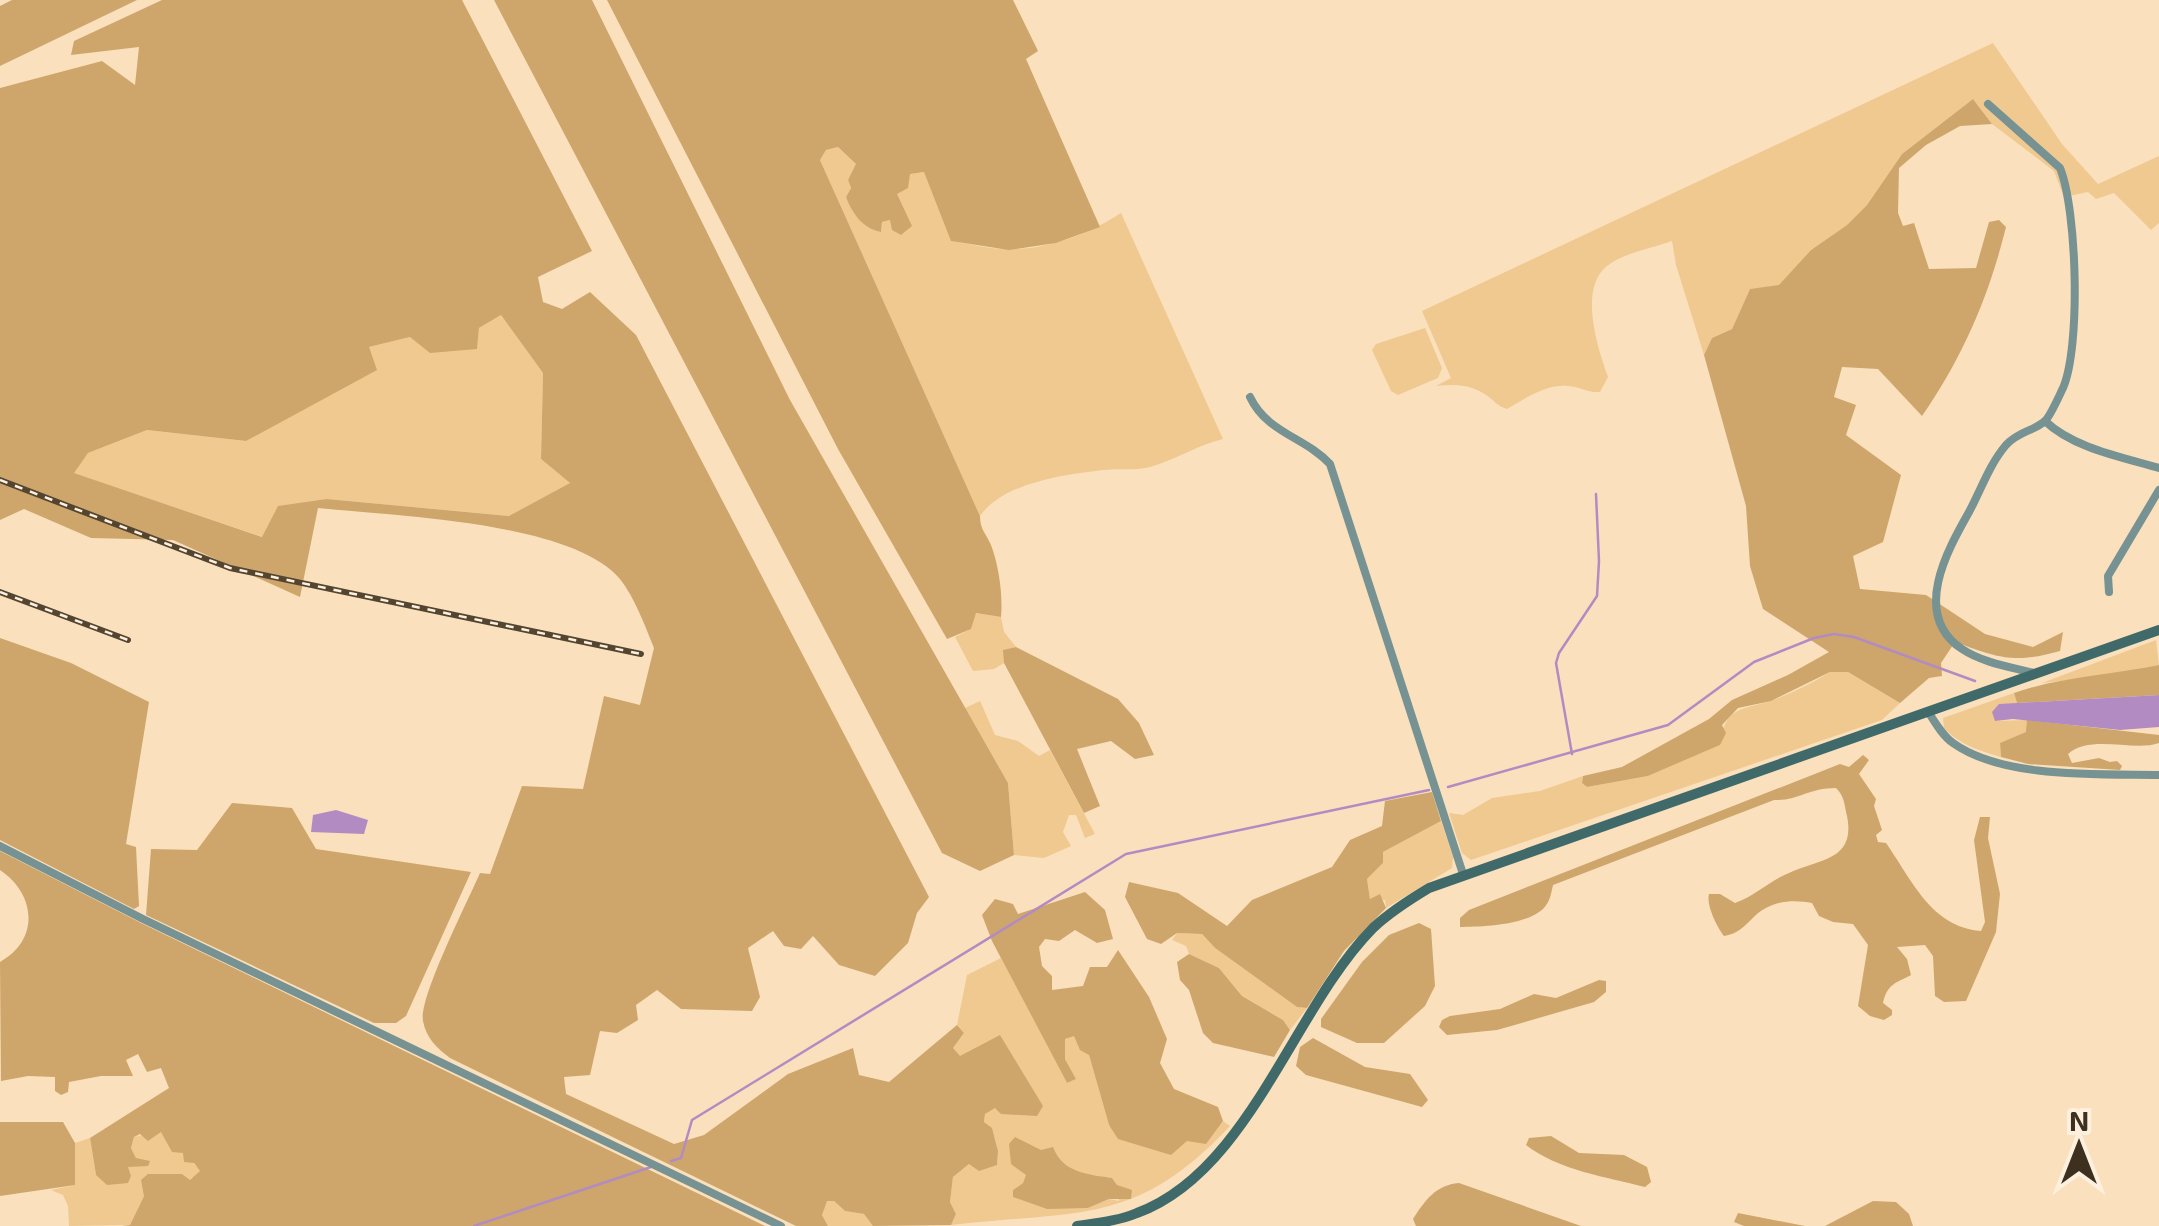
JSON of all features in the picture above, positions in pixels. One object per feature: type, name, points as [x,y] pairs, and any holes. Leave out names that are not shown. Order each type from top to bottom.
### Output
[{"type":"main road","points":[[1077,1226],[1139,1213],[1190,1181],[1236,1130],[1326,990],[1374,927],[1415,897],[1464,874],[1929,714],[2159,630]]},
{"type":"street","points":[[1988,104],[2060,168],[2069,199],[2072,320],[2066,376],[2045,421],[2017,434],[1992,464],[1943,562],[1936,602],[1940,620],[1960,648],[1996,664],[2039,674]]},
{"type":"street","points":[[1250,397],[1267,423],[1318,452],[1332,469],[1464,874]]},
{"type":"street","points":[[2045,421],[2054,430],[2080,442],[2159,468]]},
{"type":"street","points":[[2109,592],[2108,576],[2159,490]]},
{"type":"street","points":[[1929,714],[1954,744],[2019,768],[2159,775]]},
{"type":"street","points":[[0,846],[142,919],[781,1226]]},
{"type":"shaded area","points":[[12,0],[137,0],[0,66],[0,6]]},
{"type":"shaded area","points":[[162,0],[462,0],[592,251],[538,277],[543,302],[562,309],[590,292],[636,335],[929,897],[917,913],[908,943],[875,976],[839,965],[813,936],[801,949],[784,946],[773,931],[748,948],[760,997],[752,1011],[681,1009],[657,990],[636,1005],[638,1020],[617,1033],[600,1031],[590,1075],[564,1077],[566,1094],[674,1144],[704,1135],[788,1074],[853,1048],[859,1075],[889,1082],[957,1025],[964,1033],[953,1048],[960,1056],[1000,1035],[1043,1106],[1037,1116],[1001,1114],[995,1108],[985,1114],[984,1122],[992,1128],[998,1151],[997,1165],[979,1171],[969,1164],[953,1177],[950,1202],[956,1214],[951,1225],[873,1226],[864,1214],[845,1211],[834,1201],[827,1201],[822,1215],[828,1226],[796,1226],[450,1058],[427,1033],[424,1009],[436,971],[480,873],[490,874],[522,786],[583,789],[604,696],[640,705],[654,648],[620,579],[596,560],[523,533],[434,519],[318,508],[300,597],[173,540],[91,538],[24,509],[0,520],[0,88],[102,61],[135,85],[139,47],[71,55],[74,41]],"holes":[[[501,315],[543,373],[541,459],[570,483],[509,516],[327,499],[278,506],[262,537],[74,473],[88,453],[147,430],[246,441],[377,370],[369,347],[410,337],[430,353],[477,349],[479,328]]]},
{"type":"shaded area","points":[[494,0],[592,0],[790,400],[1008,783],[1014,855],[980,871],[942,853]]},
{"type":"shaded area","points":[[607,0],[1013,0],[1038,51],[1026,59],[1100,227],[1056,243],[1009,250],[951,241],[924,172],[910,174],[908,188],[897,194],[912,226],[901,235],[892,230],[890,220],[882,222],[881,232],[859,219],[846,197],[851,188],[848,180],[856,164],[838,147],[826,150],[820,160],[980,516],[998,571],[1001,617],[976,613],[971,629],[947,639],[838,449]]},
{"type":"shaded area","points":[[1993,43],[2062,144],[2098,184],[2159,156],[2159,223],[2151,230],[2114,193],[2096,199],[2088,192],[2064,197],[2054,171],[1992,124],[1973,99],[1902,154],[1867,205],[1847,225],[1811,250],[1779,286],[1750,289],[1732,329],[1712,338],[1704,355],[1672,241],[1621,258],[1598,276],[1593,320],[1608,377],[1600,392],[1552,387],[1507,409],[1474,389],[1436,386],[1451,378],[1422,311]]},
{"type":"shaded area","points":[[1973,99],[1992,124],[1960,126],[1926,145],[1899,168],[1898,213],[1903,226],[1914,223],[1929,269],[1976,268],[1989,222],[1999,220],[2006,227],[1973,325],[1922,416],[1878,369],[1842,367],[1834,397],[1856,405],[1846,435],[1901,475],[1883,542],[1853,556],[1860,589],[1926,595],[1985,634],[2033,647],[2063,632],[2060,651],[2007,657],[1955,642],[1941,663],[1942,676],[1929,678],[1900,703],[1848,672],[1830,672],[1771,701],[1738,708],[1722,725],[1726,733],[1720,745],[1648,776],[1587,787],[1582,783],[1583,776],[1622,767],[1709,719],[1732,700],[1829,652],[1763,609],[1750,566],[1746,506],[1704,355],[1712,338],[1732,329],[1750,289],[1779,285],[1811,250],[1847,225],[1867,205],[1902,154]]},
{"type":"shaded area","points":[[838,147],[857,165],[848,180],[849,203],[864,224],[881,232],[882,222],[890,220],[897,194],[909,174],[925,172],[952,241],[1001,249],[1038,247],[1081,234],[1121,213],[1223,439],[1150,467],[1109,469],[1036,482],[1004,495],[980,516],[820,160],[826,150]]},
{"type":"shaded area","points":[[501,315],[543,373],[541,459],[570,483],[510,516],[327,499],[263,537],[73,473],[88,453],[147,430],[246,441],[369,347],[410,337],[477,348],[479,328]]},
{"type":"shaded area","points":[[1425,328],[1442,368],[1438,378],[1398,395],[1391,391],[1372,350],[1376,344]]},
{"type":"shaded area","points":[[975,613],[1001,617],[1004,632],[1016,647],[1004,650],[1004,663],[994,669],[973,671],[955,637],[971,629]]},
{"type":"shaded area","points":[[0,638],[71,663],[149,702],[126,844],[136,847],[139,906],[134,909],[0,840]]},
{"type":"shaded area","points":[[2156,640],[2159,665],[2042,683]]},
{"type":"shaded area","points":[[1016,647],[1118,699],[1139,723],[1154,755],[1135,759],[1111,741],[1077,749],[1100,806],[1084,813],[1004,663],[1003,650]]},
{"type":"shaded area","points":[[2159,665],[2159,695],[2017,703],[2014,693],[2067,680]]},
{"type":"shaded area","points":[[1830,672],[1848,672],[1900,703],[1882,720],[1471,860],[1462,853],[1449,813],[1463,815],[1492,798],[1540,791],[1583,776],[1582,783],[1587,787],[1648,776],[1720,745],[1726,723],[1736,712],[1788,694]]},
{"type":"shaded area","points":[[2014,693],[2017,703],[2009,705],[1995,721],[2027,720],[2027,732],[2000,743],[2001,757],[1963,743],[1944,728],[1943,718]]},
{"type":"shaded area","points":[[2159,695],[2159,727],[2120,730],[2013,719],[1995,721],[1992,712],[1999,704]]},
{"type":"shaded area","points":[[980,701],[995,735],[1018,741],[1039,756],[1050,750],[1095,834],[1085,838],[1076,815],[1069,815],[1063,832],[1071,846],[1044,858],[1014,855],[1008,783],[965,708]]},
{"type":"shaded area","points":[[2027,720],[2159,735],[2159,743],[2088,745],[2068,754],[2072,763],[2099,758],[2117,761],[2122,766],[2120,770],[2028,764],[2001,757],[2000,743],[2026,732]]},
{"type":"shaded area","points":[[1863,755],[1869,760],[1859,774],[1876,799],[1874,806],[1882,830],[1876,835],[1878,842],[1886,843],[1936,911],[1964,928],[1981,931],[1985,922],[1974,840],[1980,817],[1990,817],[1988,838],[2000,894],[1996,932],[1966,1001],[1944,1002],[1935,996],[1933,956],[1925,945],[1897,947],[1907,959],[1911,975],[1887,992],[1883,1003],[1892,1015],[1884,1020],[1870,1016],[1858,1006],[1868,945],[1853,924],[1819,916],[1812,903],[1776,904],[1737,932],[1724,936],[1721,932],[1709,894],[1720,894],[1735,903],[1782,876],[1841,850],[1848,831],[1847,816],[1836,788],[1774,800],[1553,885],[1545,906],[1526,919],[1460,927],[1460,918],[1469,910],[1840,764],[1849,767]]},
{"type":"shaded area","points":[[1432,792],[1441,821],[1383,852],[1383,863],[1367,879],[1370,899],[1380,894],[1386,908],[1344,951],[1307,1008],[1297,1007],[1215,948],[1202,934],[1177,933],[1161,944],[1147,939],[1125,897],[1129,882],[1178,893],[1227,926],[1252,900],[1332,867],[1350,840],[1382,826],[1385,801]]},
{"type":"shaded area","points":[[232,803],[292,808],[316,849],[471,872],[406,1016],[396,1023],[374,1023],[146,915],[151,849],[197,850]]},
{"type":"shaded area","points":[[336,810],[368,820],[364,834],[311,832],[313,815]]},
{"type":"shaded area","points":[[1441,821],[1453,857],[1452,868],[1386,908],[1385,900],[1370,899],[1367,879],[1383,863],[1383,852]]},
{"type":"shaded area","points":[[0,851],[765,1226],[122,1226],[130,1225],[144,1196],[141,1180],[148,1174],[182,1174],[190,1180],[200,1171],[194,1163],[184,1162],[183,1153],[172,1152],[161,1132],[148,1141],[140,1134],[134,1137],[131,1148],[136,1158],[150,1161],[148,1166],[128,1167],[128,1183],[107,1185],[96,1175],[90,1138],[169,1088],[161,1068],[147,1072],[138,1054],[126,1060],[133,1076],[69,1082],[68,1092],[61,1095],[55,1091],[55,1077],[1,1081],[0,962],[22,942],[28,917],[21,891],[0,870]]},
{"type":"shaded area","points":[[1085,892],[1105,910],[1113,939],[1097,943],[1075,930],[1059,941],[1045,939],[1039,947],[1042,966],[1052,976],[1052,990],[1083,986],[1090,967],[1107,967],[1118,950],[1149,997],[1167,1039],[1160,1063],[1174,1089],[1218,1107],[1223,1121],[1206,1144],[1187,1141],[1171,1155],[1118,1139],[1109,1125],[1089,1055],[1080,1050],[1074,1036],[1065,1039],[1065,1059],[1076,1079],[1067,1083],[982,915],[995,899],[1013,904],[1018,914]]},
{"type":"shaded area","points":[[1419,923],[1431,929],[1435,986],[1425,1006],[1384,1043],[1357,1043],[1321,1027],[1321,1019],[1362,962],[1389,935]]},
{"type":"shaded area","points":[[1177,933],[1202,934],[1215,948],[1297,1007],[1307,1008],[1290,1030],[1283,1020],[1242,996],[1219,968],[1189,954],[1186,946],[1172,940]]},
{"type":"shaded area","points":[[1189,954],[1219,968],[1242,996],[1283,1020],[1290,1030],[1274,1057],[1213,1043],[1203,1033],[1189,990],[1180,980],[1177,962]]},
{"type":"shaded area","points":[[1001,958],[1067,1083],[1076,1079],[1065,1059],[1065,1039],[1074,1035],[1089,1055],[1109,1125],[1206,1143],[1223,1121],[1230,1126],[1165,1182],[1135,1197],[1072,1213],[951,1225],[956,1214],[950,1202],[953,1177],[969,1164],[997,1165],[996,1141],[984,1122],[985,1114],[995,1107],[953,1048],[964,1033],[957,1025],[967,975]],"holes":[[[1058,1159],[1077,1173],[1112,1178],[1119,1201],[1109,1199],[1088,1208],[1013,1190],[1027,1174]]]},
{"type":"shaded area","points":[[1599,980],[1606,981],[1606,992],[1594,1002],[1497,1030],[1447,1035],[1439,1027],[1450,1016],[1500,1009],[1534,994],[1556,998]]},
{"type":"shaded area","points":[[1313,1038],[1365,1067],[1410,1074],[1428,1100],[1422,1107],[1306,1075],[1296,1066],[1300,1047]]},
{"type":"shaded area","points":[[0,1122],[63,1122],[75,1143],[75,1185],[0,1196]]},
{"type":"shaded area","points":[[161,1131],[201,1171],[190,1180],[144,1196],[130,1225],[69,1226],[63,1195],[51,1190],[75,1185],[75,1143],[90,1138],[96,1175],[128,1167],[136,1158],[131,1148],[134,1137]]},
{"type":"shaded area","points":[[1551,1136],[1579,1153],[1624,1155],[1647,1167],[1651,1182],[1645,1187],[1583,1172],[1526,1145],[1529,1138]]},
{"type":"shaded area","points":[[1015,1137],[1041,1150],[1053,1147],[1063,1162],[1077,1171],[1112,1178],[1117,1185],[1132,1190],[1131,1199],[1109,1199],[1088,1208],[1047,1209],[1013,1197],[1013,1190],[1026,1175],[1011,1164],[1009,1144]]},
{"type":"shaded area","points":[[1459,1183],[1581,1226],[1416,1226],[1413,1219],[1432,1195]]},
{"type":"shaded area","points":[[826,1201],[834,1201],[845,1211],[864,1214],[873,1226],[828,1226],[822,1215]]},
{"type":"shaded area","points":[[1873,1201],[1896,1202],[1909,1214],[1913,1226],[1825,1226]]},
{"type":"shaded area","points":[[1738,1213],[1805,1226],[1744,1226],[1734,1222]]},
{"type":"waterway","points":[[1572,754],[1556,663],[1597,596],[1596,494]]},
{"type":"waterway","points":[[1448,787],[1668,725],[1754,662],[1814,638],[1834,634],[1854,637],[1975,681]]},
{"type":"waterway","points":[[671,1161],[681,1158],[692,1120],[1126,854],[1429,790]]},
{"type":"waterway","points":[[474,1226],[651,1167]]},
{"type":"railway","points":[[0,480],[230,568],[641,654]]},
{"type":"railway","points":[[0,592],[128,640]]}]
